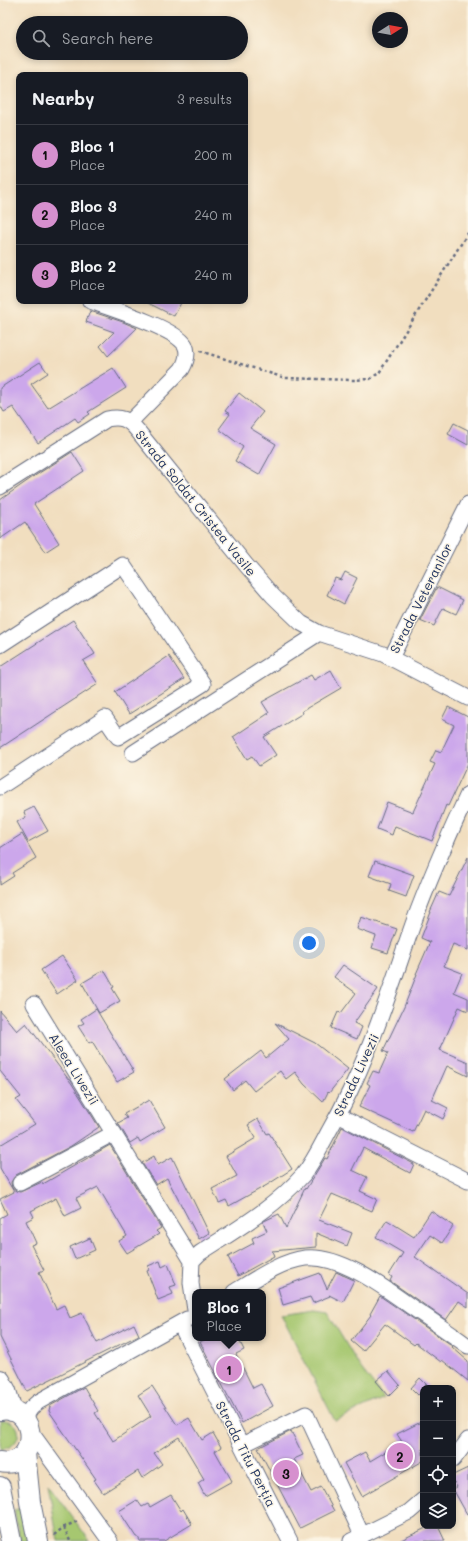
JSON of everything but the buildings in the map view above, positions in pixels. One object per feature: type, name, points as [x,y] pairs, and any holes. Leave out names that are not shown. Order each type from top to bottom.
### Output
[{"type":"main road","points":[[0,1380],[6,1391],[16,1418],[30,1439],[29,1446],[25,1453],[19,1458],[11,1462],[0,1462]]},
{"type":"main road","points":[[25,1453],[30,1502],[44,1540]]},
{"type":"main road","points":[[0,1487],[2,1505],[11,1541]]},
{"type":"street","points":[[98,304],[168,332],[182,342],[187,352],[182,369],[130,422]]},
{"type":"street","name":"Strada Soldat Cristea Vasile","points":[[0,487],[107,419],[120,417],[130,422],[259,580],[292,615],[309,628],[319,633],[391,658]]},
{"type":"street","name":"Strada Veteranilor","points":[[468,504],[391,658],[468,698]]},
{"type":"street","points":[[0,645],[123,565],[203,684],[118,737],[106,718],[2,782]]},
{"type":"street","points":[[133,753],[319,633]]},
{"type":"street","name":"Strada Livezii","points":[[192,1261],[200,1253],[266,1210],[284,1195],[307,1169],[318,1153],[350,1092],[373,1041],[424,893],[468,794]]},
{"type":"street","name":"Aleea Livezii","points":[[34,1004],[192,1261]]},
{"type":"street","points":[[338,1115],[468,1181]]},
{"type":"street","points":[[20,1183],[114,1133]]},
{"type":"street","points":[[239,1289],[285,1263],[304,1258],[325,1259],[355,1271],[376,1282],[468,1346]]},
{"type":"street","points":[[192,1261],[192,1290]]},
{"type":"street","points":[[110,1541],[16,1418],[38,1402],[192,1317]]},
{"type":"street","name":"Strada Titu Perția","points":[[180,1324],[290,1541]]},
{"type":"street","points":[[242,1445],[306,1414],[357,1538],[409,1512],[420,1503]]},
{"type":"street","points":[[455,1457],[468,1440]]},
{"type":"path","points":[[185,346],[285,378],[370,379],[380,373],[468,233]]},
{"type":"path","points":[[44,1540],[64,1527],[79,1520]]},
{"type":"path","points":[[64,1527],[70,1541]]},
{"type":"green space","points":[[314,1310],[327,1312],[360,1367],[384,1398],[335,1421],[281,1315]]},
{"type":"green space","points":[[0,1420],[8,1421],[14,1424],[17,1428],[18,1438],[11,1446],[0,1449]]},
{"type":"green space","points":[[48,1484],[90,1541],[58,1541]]},
{"type":"green space","points":[[22,1508],[29,1541],[20,1541],[14,1510]]},
{"type":"place","name":"Bloc 1","points":[[229,1369]]},
{"type":"place","name":"Bloc 3","points":[[400,1456]]},
{"type":"place","name":"Bloc 2","points":[[286,1473]]}]
